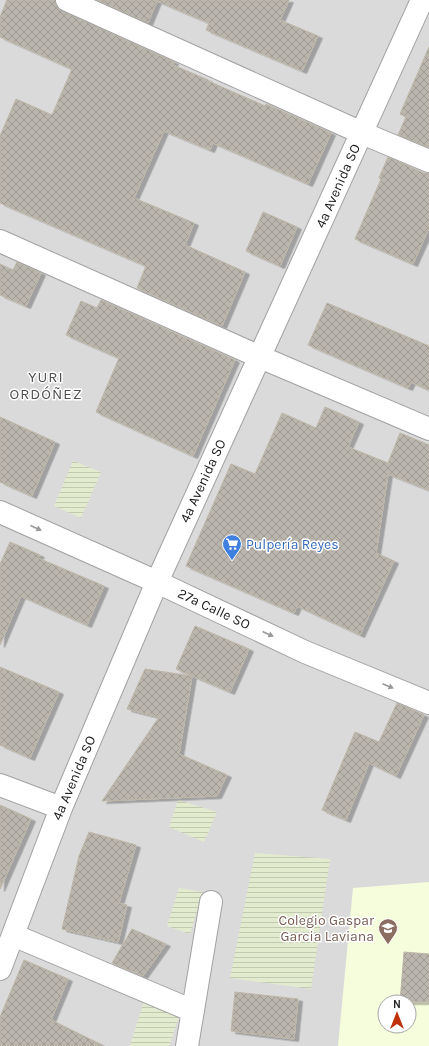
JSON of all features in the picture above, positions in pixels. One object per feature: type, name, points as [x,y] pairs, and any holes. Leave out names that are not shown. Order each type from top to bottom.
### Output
[{"type":"street","points":[[67,0],[429,162]]},
{"type":"street","name":"4a Avenida SO","points":[[0,968],[61,808],[157,582],[422,0]]},
{"type":"street","points":[[0,241],[260,357],[429,429]]},
{"type":"street","name":"27a Calle SO","points":[[0,512],[157,582],[305,652],[429,703]]},
{"type":"street","points":[[0,785],[61,808]]},
{"type":"street","points":[[187,1046],[211,902]]},
{"type":"street","points":[[13,935],[193,1011]]},
{"type":"shaded area","points":[[0,0],[429,0],[429,1046],[0,1046]]},
{"type":"shaded area","points":[[73,461],[101,472],[81,518],[54,506]]},
{"type":"shaded area","points":[[178,800],[217,812],[204,842],[169,827]]},
{"type":"shaded area","points":[[255,853],[330,859],[311,989],[230,978]]},
{"type":"shaded area","name":"Colegio Gaspar Garcia Laviana","points":[[429,882],[429,1046],[338,1046],[353,888]]},
{"type":"shaded area","points":[[179,888],[203,892],[190,934],[167,926]]},
{"type":"shaded area","points":[[144,1001],[181,1011],[169,1046],[130,1046]]},
{"type":"building","points":[[7,0],[55,0],[57,7],[62,11],[174,62],[173,65],[265,106],[266,104],[331,133],[308,184],[213,143],[210,150],[164,131],[134,198],[194,223],[185,245],[245,272],[222,326],[137,288],[146,266],[0,203],[0,136],[16,99],[52,115],[72,69],[0,37],[0,17]]},
{"type":"building","points":[[97,0],[289,0],[280,20],[318,36],[302,71],[206,30],[209,23],[157,1],[148,23]]},
{"type":"building","points":[[429,47],[429,147],[398,135],[406,117],[400,114]]},
{"type":"building","points":[[388,157],[424,173],[429,173],[429,228],[413,264],[355,239],[381,179],[379,178]]},
{"type":"building","points":[[263,212],[297,227],[280,266],[246,251]]},
{"type":"building","points":[[17,262],[41,273],[26,306],[0,295],[0,264],[13,270]]},
{"type":"building","points":[[101,300],[235,360],[193,456],[96,412],[119,358],[66,335],[81,301],[97,308]]},
{"type":"building","points":[[327,303],[429,346],[429,390],[411,382],[408,388],[308,345]]},
{"type":"building","points":[[325,407],[359,422],[348,447],[388,463],[400,433],[429,445],[429,490],[388,474],[376,553],[394,561],[360,635],[297,606],[294,613],[186,566],[231,464],[255,474],[282,413],[316,428]]},
{"type":"building","points":[[0,417],[55,442],[32,496],[0,482]]},
{"type":"building","points":[[10,542],[40,555],[38,558],[104,586],[87,625],[21,596],[0,645],[0,564]]},
{"type":"building","points":[[195,626],[249,649],[230,692],[176,669]]},
{"type":"building","points":[[0,667],[59,692],[30,758],[0,745]]},
{"type":"building","points":[[145,669],[192,676],[179,754],[227,775],[217,796],[102,801],[159,717],[127,709]]},
{"type":"building","points":[[397,703],[424,715],[396,776],[369,763],[346,820],[322,810],[355,732],[379,742]]},
{"type":"building","points":[[0,805],[31,819],[0,889]]},
{"type":"building","points":[[89,832],[136,845],[119,903],[127,905],[118,942],[62,929],[79,856]]},
{"type":"building","points":[[132,929],[166,944],[143,976],[112,963]]},
{"type":"building","points":[[404,952],[429,954],[429,1002],[417,1002],[417,994],[401,994]]},
{"type":"building","points":[[24,960],[68,979],[51,1020],[104,1046],[0,1046],[0,1017]]},
{"type":"building","points":[[235,992],[298,999],[294,1039],[231,1031]]},
{"type":"place","name":"Pulpería Reyes","points":[[232,561]]},
{"type":"place","name":"Colegio Gaspar Garcia Laviana","points":[[388,945]]},
{"type":"district","name":"YURI ORDÓÑEZ","points":[[46,386]]}]
